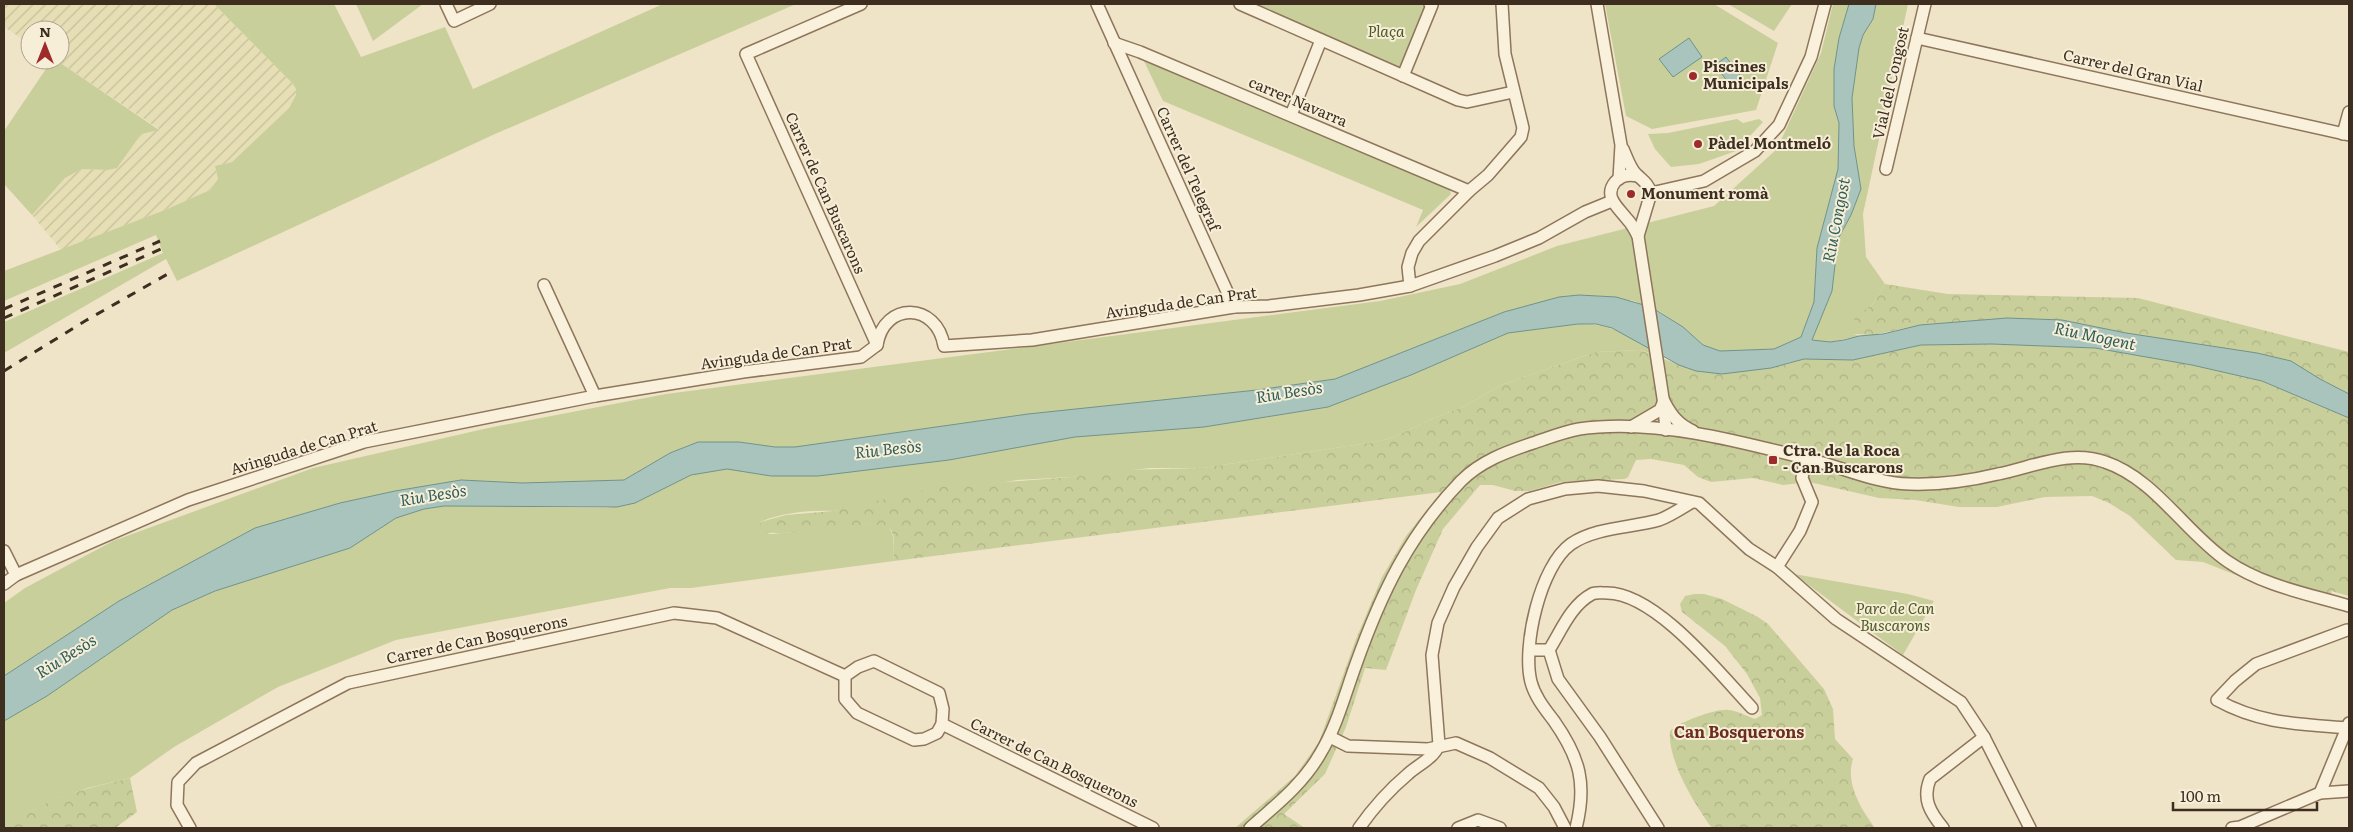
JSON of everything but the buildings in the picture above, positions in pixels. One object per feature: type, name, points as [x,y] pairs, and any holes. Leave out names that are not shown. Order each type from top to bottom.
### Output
[{"type":"street","points":[[446,4],[454,21],[490,4]]},
{"type":"street","name":"Carrer de Can Buscarons","points":[[861,4],[746,54],[877,345]]},
{"type":"street","name":"Carrer del Telegraf","points":[[1097,4],[1234,307]]},
{"type":"street","points":[[1240,4],[1466,102],[1513,92]]},
{"type":"street","points":[[1403,76],[1431,4]]},
{"type":"street","points":[[1410,286],[1408,267],[1412,253],[1419,242],[1469,191],[1488,175],[1520,138],[1523,128],[1505,54],[1502,4]]},
{"type":"street","points":[[1597,4],[1621,145],[1618,179],[1611,190],[1612,201],[1638,236],[1663,397],[1666,430]]},
{"type":"street","points":[[1651,193],[1704,181],[1755,151],[1779,125],[1811,58],[1825,4]]},
{"type":"street","name":"Vial del Congost","points":[[1886,169],[1925,4]]},
{"type":"street","name":"Carrer del Gran Vial","points":[[1917,38],[2346,135],[2349,112]]},
{"type":"street","points":[[1291,115],[1321,40]]},
{"type":"street","name":"carrer Navarra","points":[[1114,43],[1291,115],[1469,191]]},
{"type":"street","points":[[1621,145],[1638,176],[1645,181],[1651,193],[1638,236]]},
{"type":"street","points":[[1618,179],[1626,175],[1638,176]]},
{"type":"street","name":"Avinguda de Can Prat","points":[[4,584],[16,575],[188,500],[364,442],[595,396],[743,372],[861,357],[877,345],[879,334],[892,317],[906,313],[921,314],[930,319],[942,335],[944,346],[959,346],[1040,339],[1234,307],[1269,306],[1410,286],[1450,273],[1530,241],[1585,212],[1612,201]]},
{"type":"street","points":[[1622,212],[1637,214],[1647,206]]},
{"type":"street","points":[[544,285],[595,396]]},
{"type":"street","points":[[1631,428],[1660,410],[1663,397]]},
{"type":"street","points":[[1663,397],[1673,416],[1684,427],[1702,435]]},
{"type":"street","points":[[1250,828],[1295,788],[1313,766],[1330,737],[1386,586],[1412,543],[1461,481],[1481,464],[1563,432],[1588,428],[1631,428],[1702,435],[1806,458],[1891,482],[1908,484],[1969,480],[2064,458],[2075,457],[2102,460],[2134,478],[2213,550],[2240,569],[2263,580],[2349,606]]},
{"type":"street","points":[[1777,567],[1800,532],[1812,502],[1802,478],[1806,458]]},
{"type":"street","points":[[1359,828],[1374,807],[1409,773],[1435,754],[1439,745],[1432,655],[1438,623],[1468,563],[1498,518],[1528,499],[1565,488],[1598,486],[1634,490],[1699,503],[1749,549],[1777,567],[1836,619],[1961,702],[1984,737],[2030,828]]},
{"type":"street","points":[[1576,828],[1581,803],[1581,778],[1574,751],[1538,700],[1531,681],[1532,619],[1541,590],[1556,562],[1570,545],[1598,533],[1660,520],[1692,502]]},
{"type":"street","points":[[4,551],[16,575]]},
{"type":"street","points":[[1658,828],[1600,738],[1558,679],[1549,650],[1577,605],[1594,592],[1613,592],[1631,598],[1652,609],[1688,640],[1752,708]]},
{"type":"street","name":"Carrer de Can Bosquerons","points":[[189,828],[176,805],[178,782],[196,763],[348,683],[674,613],[717,618],[844,676]]},
{"type":"street","points":[[2320,793],[2348,726],[2280,723],[2238,711],[2218,700],[2235,680],[2256,664],[2348,631]]},
{"type":"street","points":[[1530,650],[1549,650]]},
{"type":"street","points":[[874,661],[939,693],[943,709],[942,724],[936,732],[924,739],[914,740],[857,713],[845,699],[844,676],[858,666],[874,661]]},
{"type":"street","name":"Carrer de Can Bosquerons","points":[[942,724],[1153,828]]},
{"type":"street","points":[[1330,737],[1348,746],[1428,749],[1439,745],[1456,743],[1490,758],[1539,788],[1554,807],[1565,828]]},
{"type":"street","points":[[1943,828],[1932,815],[1926,800],[1926,789],[1930,778],[1984,737]]},
{"type":"street","points":[[2232,828],[2240,827],[2320,793],[2349,791]]},
{"type":"street","points":[[1458,828],[1478,820],[1500,828]]},
{"type":"shaded area","points":[[4,4],[214,4],[293,84],[296,89],[296,95],[289,108],[232,162],[215,166],[218,179],[210,190],[165,210],[61,250],[32,215],[65,178],[82,169],[108,170],[117,168],[141,133],[159,129],[70,69],[70,20],[20,20],[20,37],[4,27]]},
{"type":"green space","points":[[214,4],[334,4],[361,57],[445,27],[473,89],[663,4],[796,4],[495,134],[177,281],[166,259],[4,353],[4,322],[163,253],[156,235],[4,301],[4,271],[165,210],[210,190],[218,179],[215,166],[232,162],[289,108],[296,95],[296,89],[293,84]]},
{"type":"green space","points":[[356,4],[423,4],[373,41]]},
{"type":"green space","name":"Plaça","points":[[1254,4],[1420,4],[1427,7],[1400,69]]},
{"type":"green space","name":"Piscines Municipals","points":[[1605,4],[1714,4],[1778,43],[1756,110],[1652,129],[1626,116]]},
{"type":"green space","points":[[1728,4],[1792,4],[1774,31]]},
{"type":"green space","points":[[1833,4],[1849,4],[1839,38],[1834,69],[1834,106],[1839,123],[1838,169],[1817,248],[1814,302],[1801,337],[1774,349],[1720,351],[1703,345],[1683,327],[1659,311],[1634,301],[1606,296],[1568,296],[1504,312],[1335,379],[1257,390],[1028,414],[795,447],[775,447],[739,442],[708,442],[689,445],[670,453],[624,480],[522,483],[461,480],[395,491],[340,503],[255,528],[119,601],[4,676],[4,603],[25,588],[113,541],[313,468],[488,428],[666,394],[1380,301],[1460,284],[1557,246],[1714,206],[1777,149],[1821,53]]},
{"type":"green space","points":[[1876,4],[1908,4],[1863,214],[1866,257],[1885,284],[1873,304],[1865,310],[1854,334],[1859,336],[1830,342],[1812,340],[1832,291],[1838,239],[1851,215],[1861,189],[1854,146],[1852,98],[1859,48],[1863,35],[1873,19]]},
{"type":"green space","points":[[1143,59],[1449,187],[1451,194],[1416,227],[1423,210],[1163,101]]},
{"type":"green space","points":[[45,70],[70,70],[159,130],[141,134],[117,168],[108,170],[82,169],[65,178],[32,215],[4,184],[4,131]]},
{"type":"green space","name":"Pàdel Montmeló","points":[[1737,119],[1743,123],[1759,119],[1763,122],[1736,151],[1699,164],[1671,167],[1655,149],[1648,134],[1668,133]]},
{"type":"green space","points":[[1885,284],[1948,294],[2138,298],[2349,352],[2349,394],[2320,379],[2062,320],[2007,318],[1920,325],[1873,335],[1854,334],[1852,330],[1855,317],[1873,304]]},
{"type":"green space","points":[[1578,324],[1603,326],[1613,329],[1642,343],[1662,357],[1640,350],[1596,352],[1501,385],[1465,406],[1429,420],[1394,437],[1375,442],[1202,468],[1150,468],[1072,477],[1017,480],[833,511],[815,511],[777,516],[760,522],[769,534],[868,524],[888,527],[893,538],[894,561],[691,588],[670,588],[396,640],[278,687],[174,747],[130,778],[88,788],[59,798],[33,810],[7,828],[4,828],[4,721],[47,696],[172,610],[215,591],[350,548],[396,518],[424,509],[444,506],[606,508],[635,503],[691,475],[727,469],[771,476],[818,476],[949,460],[1075,437],[1204,427],[1328,407],[1411,375],[1508,333]]},
{"type":"green space","points":[[1992,344],[2095,348],[2192,365],[2262,381],[2349,418],[2349,596],[2331,591],[2335,608],[2274,590],[2203,562],[2176,560],[2130,516],[2109,503],[2092,496],[2045,497],[1997,507],[1959,507],[1915,500],[1879,498],[1809,482],[1783,485],[1753,478],[1711,482],[1698,477],[1684,465],[1651,459],[1636,460],[1628,477],[1625,479],[1561,482],[1529,491],[1515,491],[1493,485],[1480,485],[1443,529],[1416,590],[1386,670],[1365,668],[1346,727],[1325,774],[1284,814],[1305,828],[1235,828],[1295,776],[1319,742],[1356,639],[1382,577],[1406,536],[1441,492],[894,561],[893,533],[883,526],[852,526],[773,533],[760,531],[760,522],[786,515],[833,511],[938,487],[1072,477],[1120,470],[1202,468],[1375,442],[1394,437],[1429,420],[1465,406],[1501,385],[1596,352],[1640,350],[1696,371],[1722,374],[1788,364],[1804,359],[1853,360],[1921,345]]},
{"type":"green space","name":"Parc de Can Buscarons","points":[[1794,574],[1908,594],[1934,601],[1903,655]]},
{"type":"green space","points":[[1704,594],[1722,599],[1768,624],[1824,689],[1833,709],[1835,739],[1853,759],[1851,777],[1853,786],[1860,804],[1875,828],[1712,828],[1690,795],[1677,768],[1670,743],[1670,731],[1690,720],[1716,711],[1739,712],[1755,719],[1762,715],[1760,698],[1747,674],[1725,646],[1682,612],[1680,604],[1685,596]]},
{"type":"green space","points":[[130,778],[137,812],[115,828],[7,828],[30,812],[56,799]]},
{"type":"water","points":[[1849,4],[1876,4],[1873,19],[1863,35],[1859,48],[1852,98],[1854,146],[1861,189],[1851,215],[1838,239],[1832,291],[1812,340],[1830,342],[1859,336],[1883,334],[1920,325],[2007,318],[2062,320],[2126,333],[2257,353],[2291,361],[2349,394],[2349,418],[2262,381],[2192,365],[2095,348],[1992,344],[1921,345],[1853,360],[1804,359],[1771,368],[1722,374],[1696,371],[1679,365],[1612,328],[1596,324],[1578,324],[1508,333],[1411,375],[1328,407],[1204,427],[1075,437],[949,460],[818,476],[771,476],[727,469],[691,475],[635,503],[617,507],[444,506],[424,509],[396,518],[350,548],[215,591],[172,610],[47,696],[4,721],[4,676],[119,601],[255,528],[340,503],[395,491],[461,480],[522,483],[624,480],[670,453],[698,442],[739,442],[775,447],[795,447],[1028,414],[1257,390],[1335,379],[1504,312],[1559,297],[1579,295],[1616,297],[1651,307],[1683,327],[1703,345],[1720,351],[1774,349],[1801,337],[1814,302],[1817,248],[1838,169],[1839,123],[1834,106],[1834,69],[1839,38]]},
{"type":"water","points":[[1689,38],[1702,57],[1673,77],[1659,59]]},
{"type":"water","points":[[1726,57],[1742,78],[1731,86],[1715,65]]},
{"type":"railway","points":[[4,309],[160,241]]},
{"type":"railway","points":[[4,318],[161,249]]},
{"type":"railway","points":[[4,371],[85,321],[173,271]]},
{"type":"place","name":"Piscines Municipals","points":[[1693,76]]},
{"type":"place","name":"Pàdel Montmeló","points":[[1698,144]]},
{"type":"place","name":"Monument romà","points":[[1631,194]]},
{"type":"place","name":"Ctra. de la Roca - Can Buscarons","points":[[1773,460]]},
{"type":"district","name":"Can Bosquerons","points":[[1739,732]]},
{"type":"water label","name":"Riu Congost","points":[[1836,220]]},
{"type":"water label","name":"Riu Mogent","points":[[2095,336]]},
{"type":"water label","name":"Riu Besòs","points":[[1289,392]]},
{"type":"water label","name":"Riu Besòs","points":[[888,449]]},
{"type":"water label","name":"Riu Besòs","points":[[433,495]]},
{"type":"water label","name":"Riu Besòs","points":[[66,656]]}]
